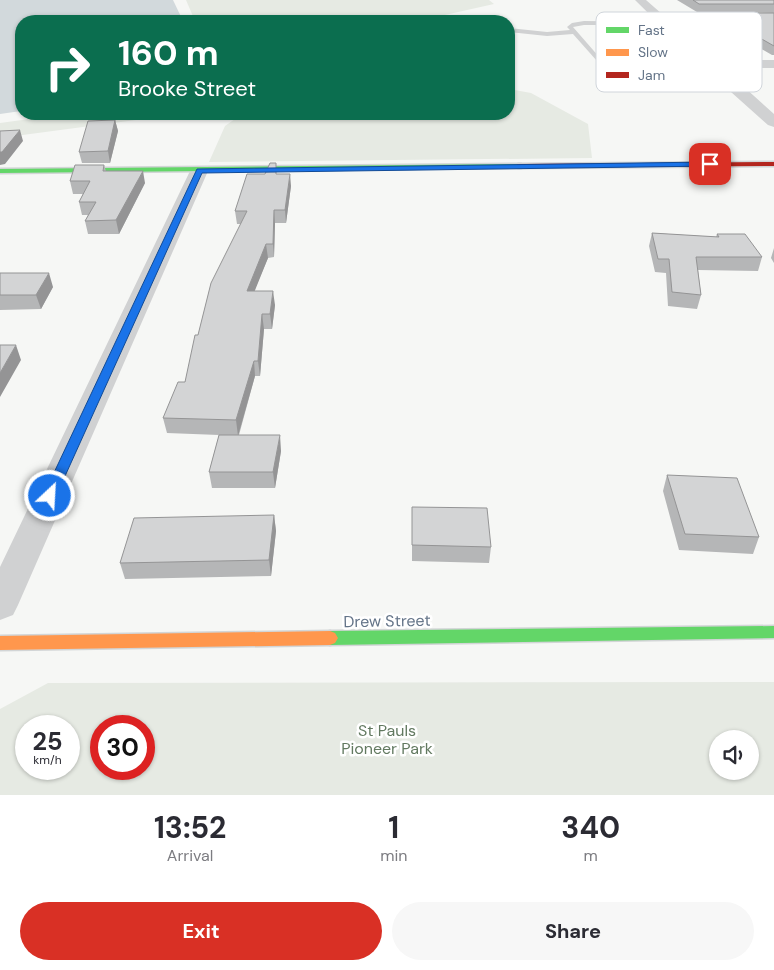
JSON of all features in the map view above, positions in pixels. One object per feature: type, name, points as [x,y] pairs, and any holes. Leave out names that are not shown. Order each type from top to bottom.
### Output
[{"type":"street","points":[[640,0],[653,12]]},
{"type":"street","points":[[740,92],[774,122]]},
{"type":"street","points":[[0,171],[199,171],[774,164]]},
{"type":"street","points":[[0,605],[199,171]]},
{"type":"street","name":"Drew Street","points":[[0,643],[774,632]]},
{"type":"lane","points":[[596,23],[574,24],[570,27],[596,57]]},
{"type":"lane","points":[[515,31],[547,34],[573,32]]},
{"type":"green space","points":[[186,0],[489,0],[494,4],[445,15],[192,15]]},
{"type":"green space","points":[[515,90],[531,93],[588,124],[592,158],[209,162],[225,126],[234,120],[515,120]]},
{"type":"green space","points":[[22,120],[136,120],[0,138],[0,123]]},
{"type":"green space","name":"St Pauls Pioneer Park","points":[[774,682],[774,795],[0,795],[0,709],[48,683]]},
{"type":"shaded area","points":[[0,0],[173,0],[180,15],[15,15],[15,112],[0,114]]},
{"type":"building","points":[[693,0],[774,0],[774,4],[699,4]]},
{"type":"building","points":[[762,13],[774,13],[774,46],[762,39]]},
{"type":"building","points":[[115,120],[108,151],[79,152],[88,121]]},
{"type":"building","points":[[20,130],[2,152],[0,152],[0,131]]},
{"type":"building","points":[[270,163],[276,163],[276,174],[290,174],[285,210],[274,210],[273,244],[266,244],[247,291],[273,291],[270,314],[262,314],[258,361],[254,361],[236,420],[163,418],[178,382],[185,382],[195,335],[198,335],[211,283],[247,211],[235,211],[247,174],[265,174]]},
{"type":"building","points":[[75,165],[104,165],[103,171],[143,171],[116,220],[85,221],[96,202],[79,202],[90,181],[70,181]]},
{"type":"building","points":[[652,233],[719,237],[717,234],[745,234],[762,257],[696,257],[701,295],[672,292],[669,259],[658,259]]},
{"type":"building","points":[[0,273],[49,273],[36,295],[0,295]]},
{"type":"building","points":[[0,345],[16,345],[0,373]]},
{"type":"building","points":[[219,435],[280,435],[273,472],[209,472]]},
{"type":"building","points":[[667,475],[737,478],[759,537],[685,534]]},
{"type":"building","points":[[412,507],[487,508],[491,547],[412,545]]},
{"type":"building","points":[[274,515],[269,560],[120,563],[134,518]]},
{"type":"traffic: fast","points":[[0,171],[518,166]]},
{"type":"traffic: fast","points":[[330,638],[774,632]]},
{"type":"traffic: slow","points":[[0,643],[330,638]]},
{"type":"traffic: jam","points":[[518,166],[774,164]]},
{"type":"route","points":[[50,496],[199,171],[710,164]]}]
